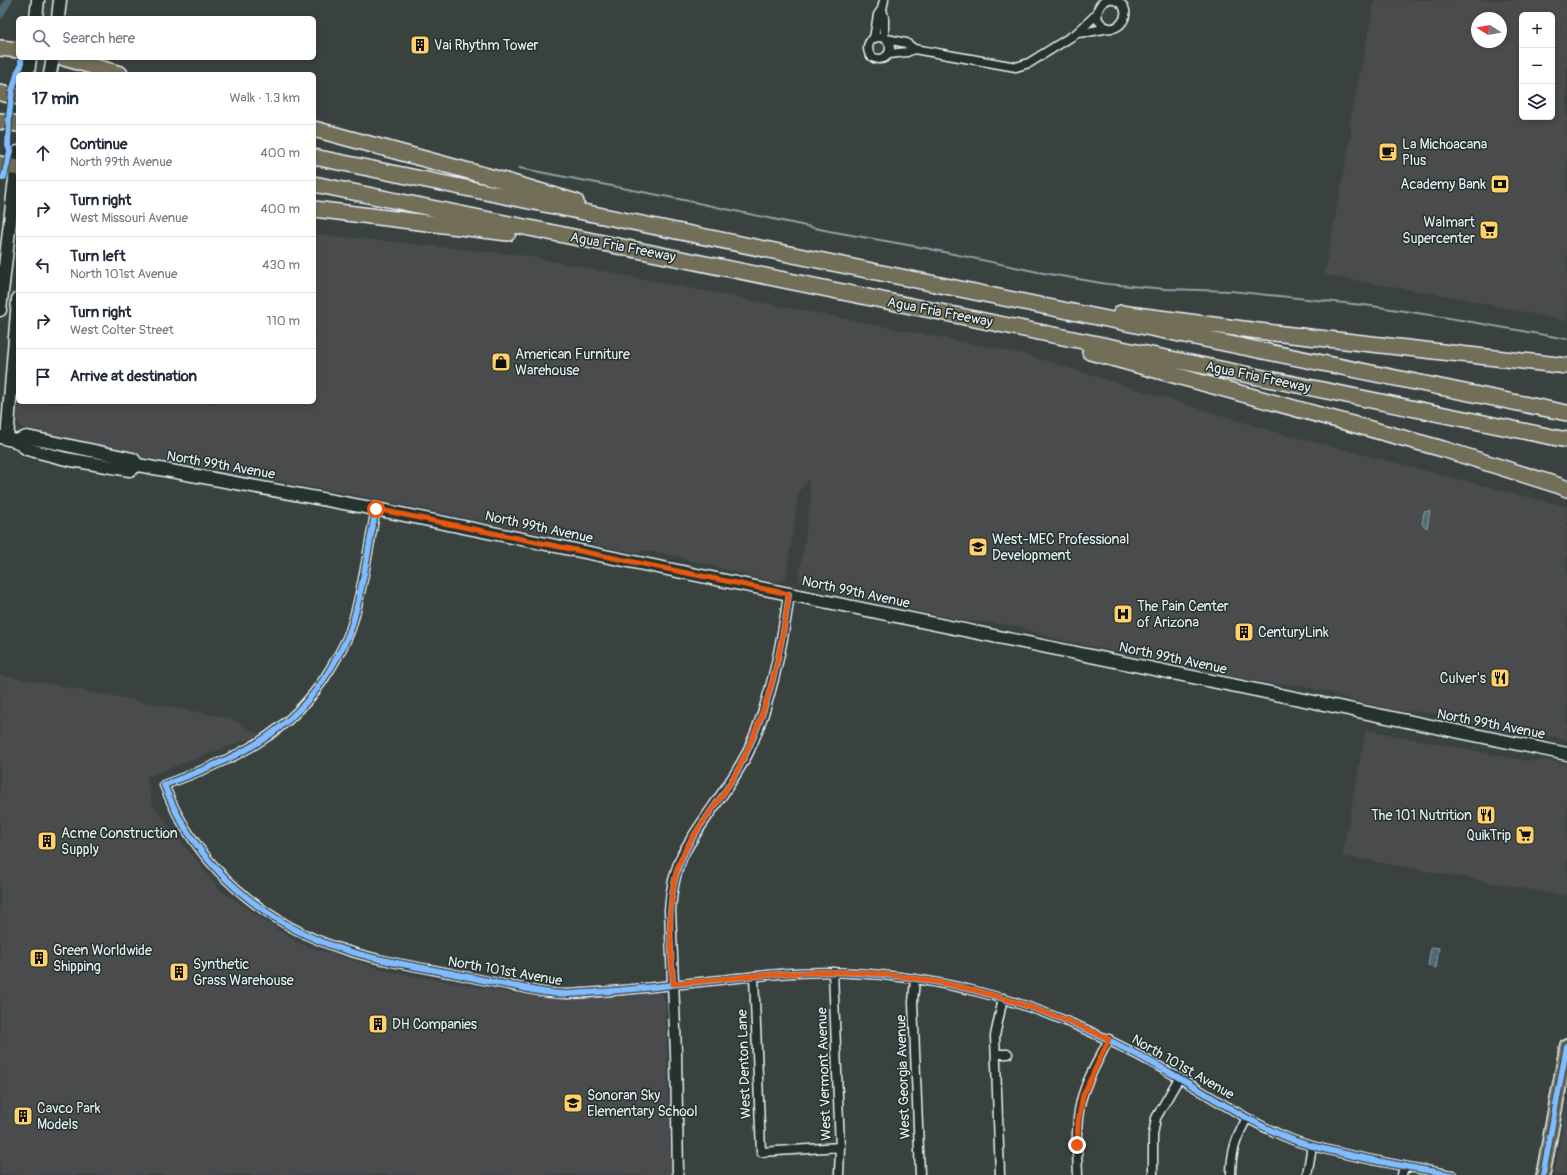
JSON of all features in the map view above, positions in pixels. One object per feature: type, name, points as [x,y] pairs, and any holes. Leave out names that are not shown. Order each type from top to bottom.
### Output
[{"type":"highway","points":[[0,48],[16,50]]},
{"type":"highway","points":[[71,60],[113,72]]},
{"type":"highway","points":[[0,93],[16,97]]},
{"type":"highway","points":[[0,121],[16,124]]},
{"type":"highway","points":[[316,130],[502,180],[653,226]]},
{"type":"highway","name":"Agua Fria Freeway","points":[[316,158],[1567,413]]},
{"type":"highway","points":[[0,164],[16,168]]},
{"type":"highway","name":"Agua Fria Freeway","points":[[316,184],[1567,440]]},
{"type":"highway","points":[[316,209],[517,234],[567,244],[649,253]]},
{"type":"highway","points":[[992,295],[1051,301],[1148,317],[1274,333],[1567,366]]},
{"type":"highway","points":[[987,321],[1046,341],[1196,380],[1467,456],[1565,487]]},
{"type":"main road","points":[[36,16],[38,0]]},
{"type":"main road","points":[[58,16],[60,0]]},
{"type":"main road","points":[[28,72],[30,60]]},
{"type":"main road","points":[[50,72],[53,60]]},
{"type":"main road","points":[[0,310],[16,176]]},
{"type":"main road","points":[[8,439],[16,327]]},
{"type":"main road","name":"North 99th Avenue","points":[[8,439],[27,437],[133,460],[138,465],[376,509],[1567,754]]},
{"type":"main road","points":[[1543,1175],[1567,1045]]},
{"type":"street","points":[[884,0],[882,9],[878,15],[874,38],[868,46],[871,55],[880,59],[889,54],[907,52],[914,49]]},
{"type":"street","points":[[1093,0],[1098,11],[1101,24],[1109,28]]},
{"type":"street","points":[[874,38],[885,38],[906,43],[914,49],[1016,67],[1029,63],[1077,33],[1098,11],[1103,2],[1107,0]]},
{"type":"street","points":[[1077,33],[1109,28],[1121,24],[1125,16],[1125,4],[1114,0]]},
{"type":"street","points":[[882,9],[885,38],[891,48],[889,54]]},
{"type":"street","name":"North 101st Avenue","points":[[376,509],[350,629],[336,659],[319,688],[292,718],[262,741],[215,766],[164,785],[179,817],[201,850],[234,886],[270,914],[292,928],[316,940],[341,949],[380,959],[543,992],[568,994],[754,976],[833,972],[877,974],[952,985],[1003,998],[1059,1017],[1109,1039],[1247,1118],[1290,1139],[1312,1146],[1452,1175]]},
{"type":"street","points":[[678,1175],[670,910],[672,889],[678,867],[688,846],[739,768],[762,718],[774,676],[789,594]]},
{"type":"street","name":"West Vermont Avenue","points":[[833,972],[840,1147],[839,1175]]},
{"type":"street","name":"West Denton Lane","points":[[754,976],[761,1152],[840,1147]]},
{"type":"street","name":"West Georgia Avenue","points":[[915,979],[913,1002],[920,1175]]},
{"type":"street","points":[[1000,1175],[996,1028],[1003,998]]},
{"type":"street","points":[[1078,1175],[1077,1134],[1080,1103],[1086,1085],[1109,1039]]},
{"type":"street","points":[[996,1054],[1008,1054]]},
{"type":"street","points":[[1153,1175],[1153,1135],[1156,1118],[1179,1078]]},
{"type":"street","points":[[1231,1175],[1232,1151],[1247,1118]]},
{"type":"street","points":[[1307,1175],[1312,1146]]},
{"type":"street","points":[[1402,1175],[1404,1166]]},
{"type":"shaded area","points":[[1375,0],[1567,0],[1567,321],[1448,296],[1324,275],[1351,135],[1350,121]]},
{"type":"shaded area","points":[[316,234],[521,255],[1024,354],[1279,433],[1567,507],[1567,740],[1542,735],[1517,734],[1490,729],[1464,720],[1425,712],[1399,711],[1358,702],[1328,692],[1295,685],[1272,684],[1195,669],[1185,662],[1165,662],[1044,636],[1021,627],[996,623],[966,621],[842,595],[803,583],[800,581],[799,577],[811,498],[808,479],[799,491],[786,577],[782,581],[775,582],[674,556],[644,550],[637,553],[350,494],[111,451],[75,440],[22,428],[18,423],[18,404],[316,404]]},
{"type":"shaded area","points":[[0,675],[230,718],[260,735],[146,777],[153,806],[220,890],[298,943],[387,971],[535,997],[558,999],[662,994],[665,1001],[671,1175],[0,1175]]},
{"type":"shaded area","points":[[1366,730],[1528,761],[1549,760],[1567,764],[1567,896],[1342,856]]},
{"type":"shaded area","points":[[1567,1102],[1567,1175],[1554,1175],[1566,1107]]},
{"type":"water","points":[[1430,511],[1427,528],[1422,524],[1424,512]]},
{"type":"water","points":[[1431,947],[1439,948],[1436,968],[1428,966]]},
{"type":"waterway","points":[[0,15],[9,0]]},
{"type":"waterway","points":[[519,168],[679,199],[829,231],[925,248],[1038,272],[1107,284],[1166,289],[1231,291],[1372,306],[1567,339]]},
{"type":"cycle path","points":[[18,72],[21,66],[21,60]]},
{"type":"cycle path","points":[[1,178],[4,177],[10,151],[8,146],[9,117],[12,92],[16,78]]},
{"type":"cycle path","points":[[376,509],[362,584],[351,628],[338,656],[313,694],[296,713],[257,743],[213,766],[164,785],[179,817],[193,840],[209,861],[247,898],[268,913],[315,939],[366,956],[549,993],[568,994],[596,992],[765,975],[816,972],[862,973],[930,981],[975,991],[1029,1007],[1078,1026],[1127,1049],[1248,1119],[1293,1140],[1311,1146],[1355,1156],[1452,1175]]},
{"type":"cycle path","points":[[673,984],[670,944],[670,916],[676,876],[681,862],[695,835],[738,770],[758,728],[772,684],[782,639],[789,594]]},
{"type":"cycle path","points":[[1543,1175],[1567,1045]]},
{"type":"place","name":"Vai Rhythm Tower","points":[[420,45]]},
{"type":"place","name":"La Michoacana Plus","points":[[1388,152]]},
{"type":"place","name":"Academy Bank","points":[[1500,184]]},
{"type":"place","name":"Walmart Supercenter","points":[[1489,230]]},
{"type":"place","name":"American Furniture Warehouse","points":[[501,362]]},
{"type":"place","name":"West-MEC Professional Development","points":[[978,547]]},
{"type":"place","name":"The Pain Center of Arizona","points":[[1123,614]]},
{"type":"place","name":"CenturyLink","points":[[1244,632]]},
{"type":"place","name":"Culver's","points":[[1500,678]]},
{"type":"place","name":"The 101 Nutrition","points":[[1486,815]]},
{"type":"place","name":"QuikTrip","points":[[1525,835]]},
{"type":"place","name":"Acme Construction Supply","points":[[47,841]]},
{"type":"place","name":"Green Worldwide Shipping","points":[[39,958]]},
{"type":"place","name":"Synthetic Grass Warehouse","points":[[179,972]]},
{"type":"place","name":"DH Companies","points":[[378,1024]]},
{"type":"place","name":"Sonoran Sky Elementary School","points":[[573,1103]]},
{"type":"place","name":"Cavco Park Models","points":[[23,1116]]},
{"type":"route","points":[[376,509],[789,594],[774,676],[762,718],[748,751],[730,784],[688,846],[678,867],[672,889],[670,910],[673,984],[796,973],[833,972],[877,974],[952,985],[1003,998],[1059,1017],[1109,1039],[1086,1085],[1080,1103],[1077,1145]]}]
